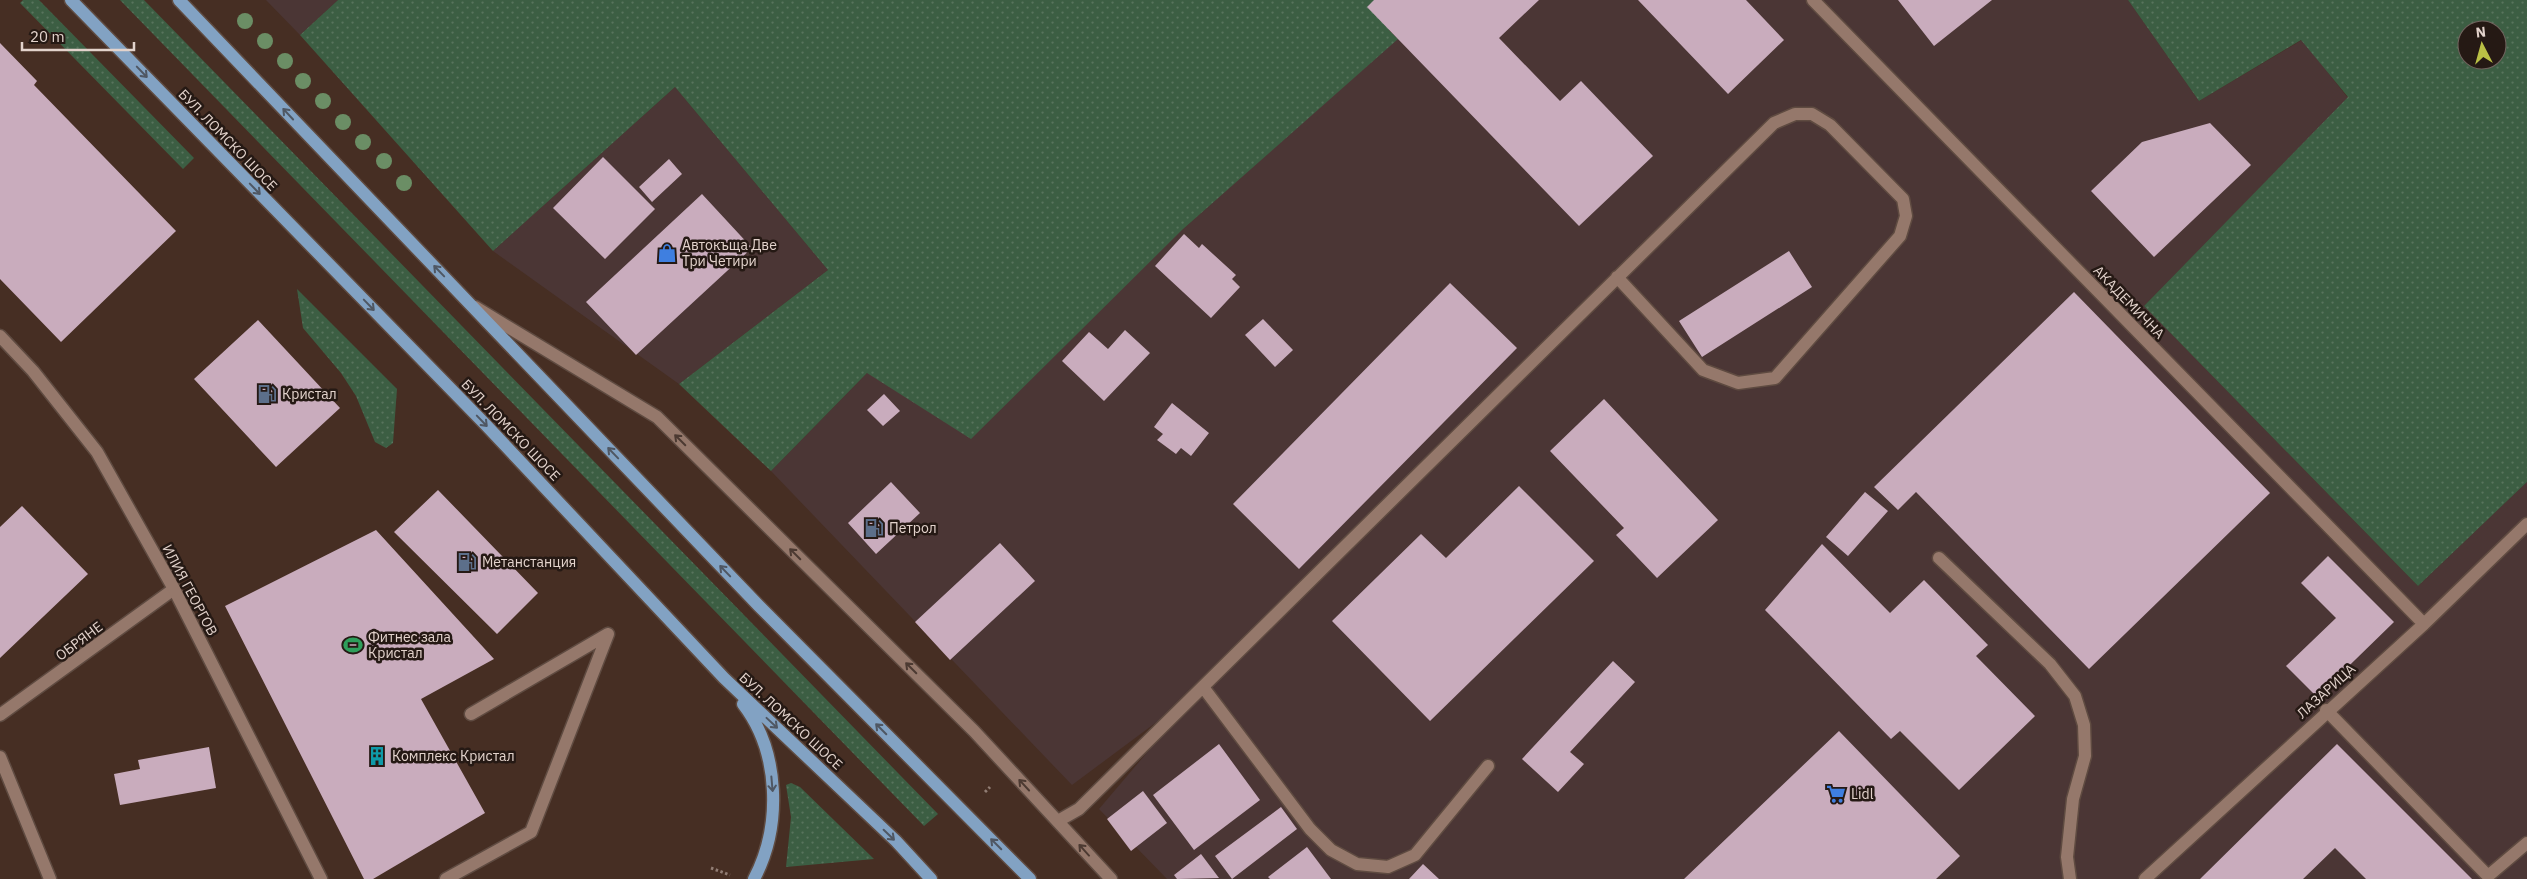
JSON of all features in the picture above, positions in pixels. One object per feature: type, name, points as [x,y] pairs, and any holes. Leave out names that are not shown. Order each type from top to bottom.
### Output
[{"type":"main road","name":"БУЛ. ЛОМСКО ШОСЕ","points":[[71,0],[485,424],[724,678],[896,841],[931,879]]},
{"type":"main road","points":[[179,0],[759,606],[1030,879]]},
{"type":"main road","points":[[724,678],[746,706],[760,734],[772,778],[772,823],[765,852],[754,879]]},
{"type":"street","name":"АКАДЕМИЧНА","points":[[1813,0],[2424,624]]},
{"type":"street","points":[[1058,820],[1079,810],[1617,277],[1774,123],[1795,114],[1812,114],[1830,125],[1903,199],[1906,216],[1900,236],[1774,378],[1738,383],[1703,370],[1617,277]]},
{"type":"street","points":[[473,306],[657,417],[974,731],[1111,879]]},
{"type":"street","name":"ИЛИЯ ГЕОРГОВ","points":[[0,336],[33,371],[97,452],[174,589],[321,879]]},
{"type":"street","name":"ЛАЗАРИЦА","points":[[2145,879],[2326,710],[2424,624],[2527,524]]},
{"type":"street","points":[[1939,558],[2050,664],[2075,696],[2084,724],[2085,756],[2074,799],[2068,857],[2070,879]]},
{"type":"street","name":"ОБРЯНЕ","points":[[0,715],[10,710],[174,589]]},
{"type":"street","points":[[446,879],[531,832],[608,634],[471,714]]},
{"type":"street","points":[[1203,687],[1310,829],[1332,850],[1358,864],[1388,867],[1415,855],[1488,766]]},
{"type":"street","points":[[2326,710],[2488,876],[2527,843]]},
{"type":"street","points":[[0,757],[50,879]]},
{"type":"path","points":[[711,868],[733,876]]},
{"type":"shaded area","points":[[266,0],[338,0],[300,35]]},
{"type":"shaded area","points":[[1419,0],[2128,0],[2199,101],[2302,40],[2348,98],[2144,306],[2418,586],[2527,482],[2527,879],[1167,879],[1099,809],[1201,689],[1072,785],[771,471],[867,373],[1182,230],[1397,39],[1389,29]]},
{"type":"shaded area","points":[[675,87],[828,270],[679,384],[493,251]]},
{"type":"green space","points":[[23,0],[39,0],[194,158],[183,169],[20,3]]},
{"type":"green space","points":[[120,0],[144,0],[938,814],[924,826]]},
{"type":"green space","points":[[338,0],[1419,0],[1389,30],[1398,39],[1182,230],[971,439],[867,373],[771,471],[679,384],[828,270],[675,87],[493,251],[300,35]]},
{"type":"green space","points":[[2128,0],[2527,0],[2527,482],[2418,586],[2144,306],[2348,97],[2301,40],[2199,101]]},
{"type":"green space","points":[[297,289],[397,389],[393,443],[386,448],[375,442],[356,396],[341,373],[303,328]]},
{"type":"green space","points":[[791,783],[800,787],[874,859],[786,867],[791,817],[786,785]]},
{"type":"building","points":[[1374,0],[1539,0],[1499,38],[1560,101],[1581,81],[1653,156],[1579,226],[1367,7]]},
{"type":"building","points":[[1638,0],[1746,0],[1784,40],[1728,94]]},
{"type":"building","points":[[1898,0],[1992,0],[1934,46]]},
{"type":"building","points":[[0,43],[37,81],[34,85],[176,231],[61,342],[0,279]]},
{"type":"building","points":[[2210,123],[2251,165],[2154,257],[2091,191],[2142,142]]},
{"type":"building","points":[[603,157],[655,209],[605,259],[553,208]]},
{"type":"building","points":[[669,159],[682,174],[652,202],[639,187]]},
{"type":"building","points":[[702,194],[752,248],[636,355],[586,302]]},
{"type":"building","points":[[1184,234],[1199,248],[1202,244],[1236,275],[1232,279],[1240,287],[1211,318],[1155,266]]},
{"type":"building","points":[[1789,251],[1812,287],[1702,357],[1679,321]]},
{"type":"building","points":[[1450,283],[1517,348],[1299,569],[1233,504]]},
{"type":"building","points":[[2074,292],[2270,493],[2089,669],[1916,492],[1898,510],[1874,487]]},
{"type":"building","points":[[1263,319],[1293,350],[1275,367],[1245,335]]},
{"type":"building","name":"Кристал","points":[[258,320],[340,408],[276,467],[194,379]]},
{"type":"building","points":[[1125,330],[1150,353],[1104,401],[1062,361],[1089,332],[1108,349]]},
{"type":"building","points":[[884,394],[900,411],[883,426],[867,410]]},
{"type":"building","points":[[1604,399],[1718,520],[1657,578],[1616,535],[1624,528],[1550,451]]},
{"type":"building","points":[[1172,403],[1209,433],[1191,456],[1181,448],[1176,454],[1157,440],[1163,434],[1154,427]]},
{"type":"building","points":[[891,482],[920,513],[876,554],[848,523]]},
{"type":"building","points":[[1519,486],[1594,561],[1430,721],[1332,621],[1421,534],[1446,558]]},
{"type":"building","name":"Метанстанция","points":[[438,490],[538,593],[497,634],[394,532]]},
{"type":"building","points":[[1865,492],[1888,511],[1848,556],[1826,537]]},
{"type":"building","points":[[22,506],[88,574],[0,658],[0,527]]},
{"type":"building","name":"Комплекс Кристал","points":[[376,530],[494,659],[421,699],[485,813],[373,879],[364,879],[225,606]]},
{"type":"building","points":[[1000,543],[1035,581],[950,660],[915,622]]},
{"type":"building","points":[[1822,544],[1890,613],[1924,580],[1988,645],[1976,656],[2035,716],[1959,790],[1900,731],[1891,739],[1765,610]]},
{"type":"building","points":[[2328,556],[2394,622],[2317,697],[2286,666],[2336,618],[2301,583]]},
{"type":"building","points":[[1613,661],[1635,682],[1570,752],[1584,764],[1558,792],[1522,759]]},
{"type":"building","name":"Lidl","points":[[1839,731],[1960,856],[1936,879],[1684,879]]},
{"type":"building","points":[[1219,744],[1260,800],[1194,850],[1153,795]]},
{"type":"building","points":[[2337,744],[2472,879],[2366,879],[2335,848],[2303,879],[2200,879]]},
{"type":"building","points":[[209,747],[216,788],[120,805],[114,774],[140,769],[138,760]]},
{"type":"building","points":[[1143,791],[1167,823],[1131,851],[1107,819]]},
{"type":"building","points":[[1281,807],[1297,829],[1232,879],[1215,856]]},
{"type":"building","points":[[1307,847],[1331,879],[1270,879],[1268,877]]},
{"type":"building","points":[[1201,854],[1219,878],[1177,879],[1174,875]]},
{"type":"building","points":[[1423,864],[1439,879],[1409,879]]},
{"type":"place","name":"Автокъща Две Три Четири","points":[[667,253]]},
{"type":"place","name":"Кристал","points":[[267,394]]},
{"type":"place","name":"Петрол","points":[[874,528]]},
{"type":"place","name":"Метанстанция","points":[[467,562]]},
{"type":"place","name":"Фитнес зала Кристал","points":[[353,645]]},
{"type":"place","name":"Комплекс Кристал","points":[[377,756]]},
{"type":"place","name":"Lidl","points":[[1836,794]]}]
